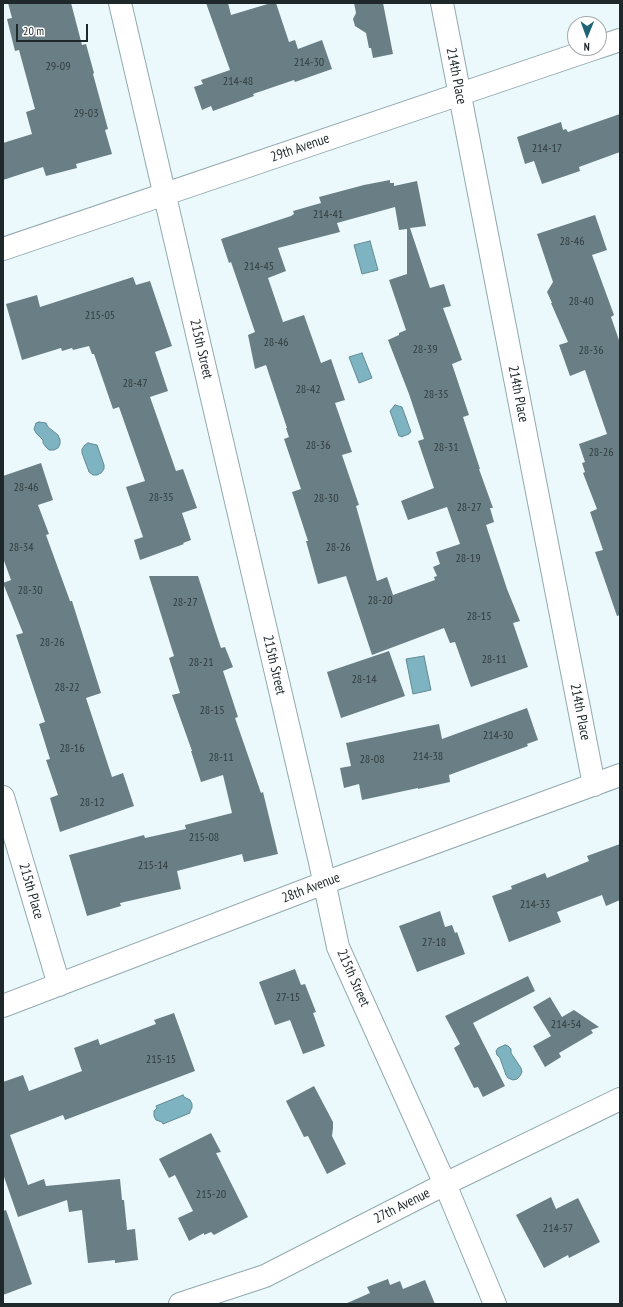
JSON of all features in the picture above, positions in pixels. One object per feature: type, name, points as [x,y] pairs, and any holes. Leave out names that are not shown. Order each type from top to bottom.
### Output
[{"type":"street","name":"215th Street","points":[[120,3],[338,947],[445,1184],[495,1304]]},
{"type":"street","name":"214th Place","points":[[442,3],[594,785]]},
{"type":"street","name":"29th Avenue","points":[[607,45],[620,40]]},
{"type":"street","name":"29th Avenue","points":[[3,249],[574,56]]},
{"type":"street","name":"28th Avenue","points":[[3,1006],[324,883],[620,775]]},
{"type":"street","name":"215th Place","points":[[3,797],[59,985]]},
{"type":"street","name":"27th Avenue","points":[[180,1304],[264,1276],[445,1184],[620,1099]]},
{"type":"water","points":[[370,241],[378,270],[362,274],[354,245]]},
{"type":"water","points":[[362,353],[372,378],[359,383],[349,357]]},
{"type":"water","points":[[395,405],[402,407],[411,432],[401,437],[399,436],[390,411]]},
{"type":"water","points":[[36,423],[46,423],[48,427],[58,435],[60,444],[58,448],[49,450],[43,443],[43,440],[34,429]]},
{"type":"water","points":[[88,443],[97,445],[104,465],[104,469],[97,475],[93,475],[89,472],[82,453],[82,449]]},
{"type":"water","points":[[424,656],[431,690],[413,694],[406,659]]},
{"type":"water","points":[[505,1045],[511,1049],[511,1053],[521,1068],[522,1072],[517,1079],[513,1080],[508,1078],[500,1058],[497,1055],[496,1051],[498,1048]]},
{"type":"water","points":[[183,1095],[190,1100],[192,1104],[190,1113],[163,1124],[162,1122],[156,1120],[154,1111],[157,1108],[156,1106]]},
{"type":"building","points":[[8,3],[71,3],[82,45],[86,44],[94,73],[93,74],[108,129],[105,130],[112,154],[76,164],[77,168],[46,176],[43,167],[3,180],[3,143],[32,134],[26,112],[35,109],[19,50],[15,51],[7,19],[12,18]]},
{"type":"building","points":[[206,3],[228,3],[231,15],[271,3],[276,3],[289,42],[295,40],[298,49],[322,40],[332,69],[295,82],[294,80],[253,94],[254,96],[213,111],[211,106],[202,110],[194,87],[203,84],[201,80],[230,70]]},
{"type":"building","points":[[354,3],[383,3],[393,54],[373,58],[366,33],[355,26],[353,19],[356,13]]},
{"type":"building","points":[[620,114],[620,152],[579,167],[580,171],[542,184],[534,161],[525,164],[517,137],[561,122],[563,130],[566,129],[568,132]]},
{"type":"building","points":[[390,180],[390,183],[394,183],[394,186],[417,181],[426,226],[410,228],[430,288],[444,284],[451,306],[443,308],[462,360],[452,364],[469,415],[463,417],[493,508],[490,508],[494,522],[486,525],[507,589],[520,621],[513,623],[528,667],[471,687],[455,642],[450,643],[444,628],[372,655],[346,576],[318,584],[306,541],[308,541],[292,492],[301,489],[284,439],[289,437],[287,428],[266,365],[255,369],[248,335],[255,332],[231,262],[229,263],[221,239],[291,216],[294,214],[293,211],[321,203],[319,197]],"holes":[[[395,207],[399,230],[407,229],[407,274],[389,280],[406,330],[388,340],[409,394],[424,439],[418,441],[434,488],[401,501],[408,520],[447,507],[460,544],[436,552],[440,564],[433,567],[437,576],[434,577],[435,580],[393,595],[387,577],[377,581],[356,506],[359,505],[342,455],[352,452],[335,403],[345,400],[331,359],[321,363],[304,315],[283,322],[268,278],[286,271],[278,248],[340,232],[337,223]]]},
{"type":"building","points":[[595,215],[607,250],[592,255],[614,315],[611,317],[620,343],[620,615],[617,616],[595,552],[603,550],[590,512],[597,509],[583,473],[585,472],[582,463],[585,462],[579,444],[607,434],[585,370],[570,376],[559,345],[568,342],[547,292],[553,282],[537,234]]},
{"type":"building","points":[[133,277],[136,285],[150,281],[172,346],[155,352],[168,391],[150,397],[176,471],[183,469],[197,508],[182,513],[191,540],[140,560],[134,540],[143,537],[126,487],[145,481],[119,407],[113,409],[94,354],[92,354],[89,346],[62,351],[61,348],[22,360],[6,304],[37,295],[40,307]]},
{"type":"building","points":[[41,463],[53,500],[38,505],[49,534],[46,535],[70,601],[72,601],[101,693],[86,698],[112,777],[123,773],[134,806],[60,832],[50,798],[58,795],[46,760],[50,759],[39,724],[45,722],[16,635],[23,633],[3,583],[11,580],[3,558],[3,476]]},
{"type":"building","points":[[149,576],[198,576],[221,648],[225,647],[233,667],[223,671],[238,717],[235,718],[261,793],[263,792],[278,854],[244,862],[242,854],[177,871],[181,889],[120,903],[121,906],[87,916],[69,855],[144,835],[145,838],[186,829],[185,825],[232,813],[223,775],[201,782],[192,751],[172,695],[180,693],[169,658],[174,656]]},
{"type":"building","points":[[389,651],[405,696],[341,718],[327,672]]},
{"type":"building","points":[[527,708],[538,740],[527,744],[528,746],[449,775],[450,782],[362,800],[359,784],[344,788],[340,768],[351,766],[346,743],[439,724],[442,739]]},
{"type":"building","points":[[620,844],[620,900],[606,906],[602,895],[557,912],[561,922],[509,942],[492,896],[512,889],[511,886],[545,873],[547,878],[589,861],[587,856]]},
{"type":"building","points":[[440,911],[445,927],[452,925],[455,933],[457,932],[465,954],[417,972],[399,926]]},
{"type":"building","points":[[295,969],[301,985],[305,984],[316,1012],[313,1013],[325,1046],[303,1054],[290,1020],[275,1025],[259,982]]},
{"type":"building","points":[[528,976],[535,991],[473,1023],[505,1086],[483,1097],[478,1087],[474,1088],[454,1048],[460,1044],[445,1016]]},
{"type":"building","points":[[550,997],[562,1017],[574,1010],[599,1027],[591,1030],[593,1033],[559,1053],[561,1057],[545,1067],[533,1046],[551,1036],[533,1007]]},
{"type":"building","points":[[174,1013],[195,1071],[65,1120],[63,1115],[10,1135],[28,1185],[44,1179],[46,1186],[120,1179],[127,1230],[135,1229],[138,1260],[115,1263],[115,1260],[88,1263],[82,1210],[69,1212],[67,1200],[18,1217],[3,1174],[3,1082],[23,1075],[29,1091],[82,1071],[74,1048],[98,1039],[100,1045],[156,1024],[154,1020]]},
{"type":"building","points":[[314,1086],[333,1122],[332,1136],[346,1164],[327,1174],[308,1136],[304,1137],[286,1101]]},
{"type":"building","points":[[211,1133],[221,1152],[216,1153],[248,1217],[214,1235],[211,1232],[204,1235],[204,1233],[189,1241],[178,1218],[193,1211],[175,1175],[169,1178],[159,1159]]},
{"type":"building","points":[[551,1197],[556,1209],[578,1198],[600,1242],[569,1258],[568,1255],[544,1268],[516,1215]]},
{"type":"building","points":[[6,1210],[32,1284],[3,1295],[3,1211]]},
{"type":"building","points":[[388,1279],[390,1285],[400,1281],[403,1289],[425,1280],[435,1304],[345,1304],[370,1293],[367,1287]]}]
